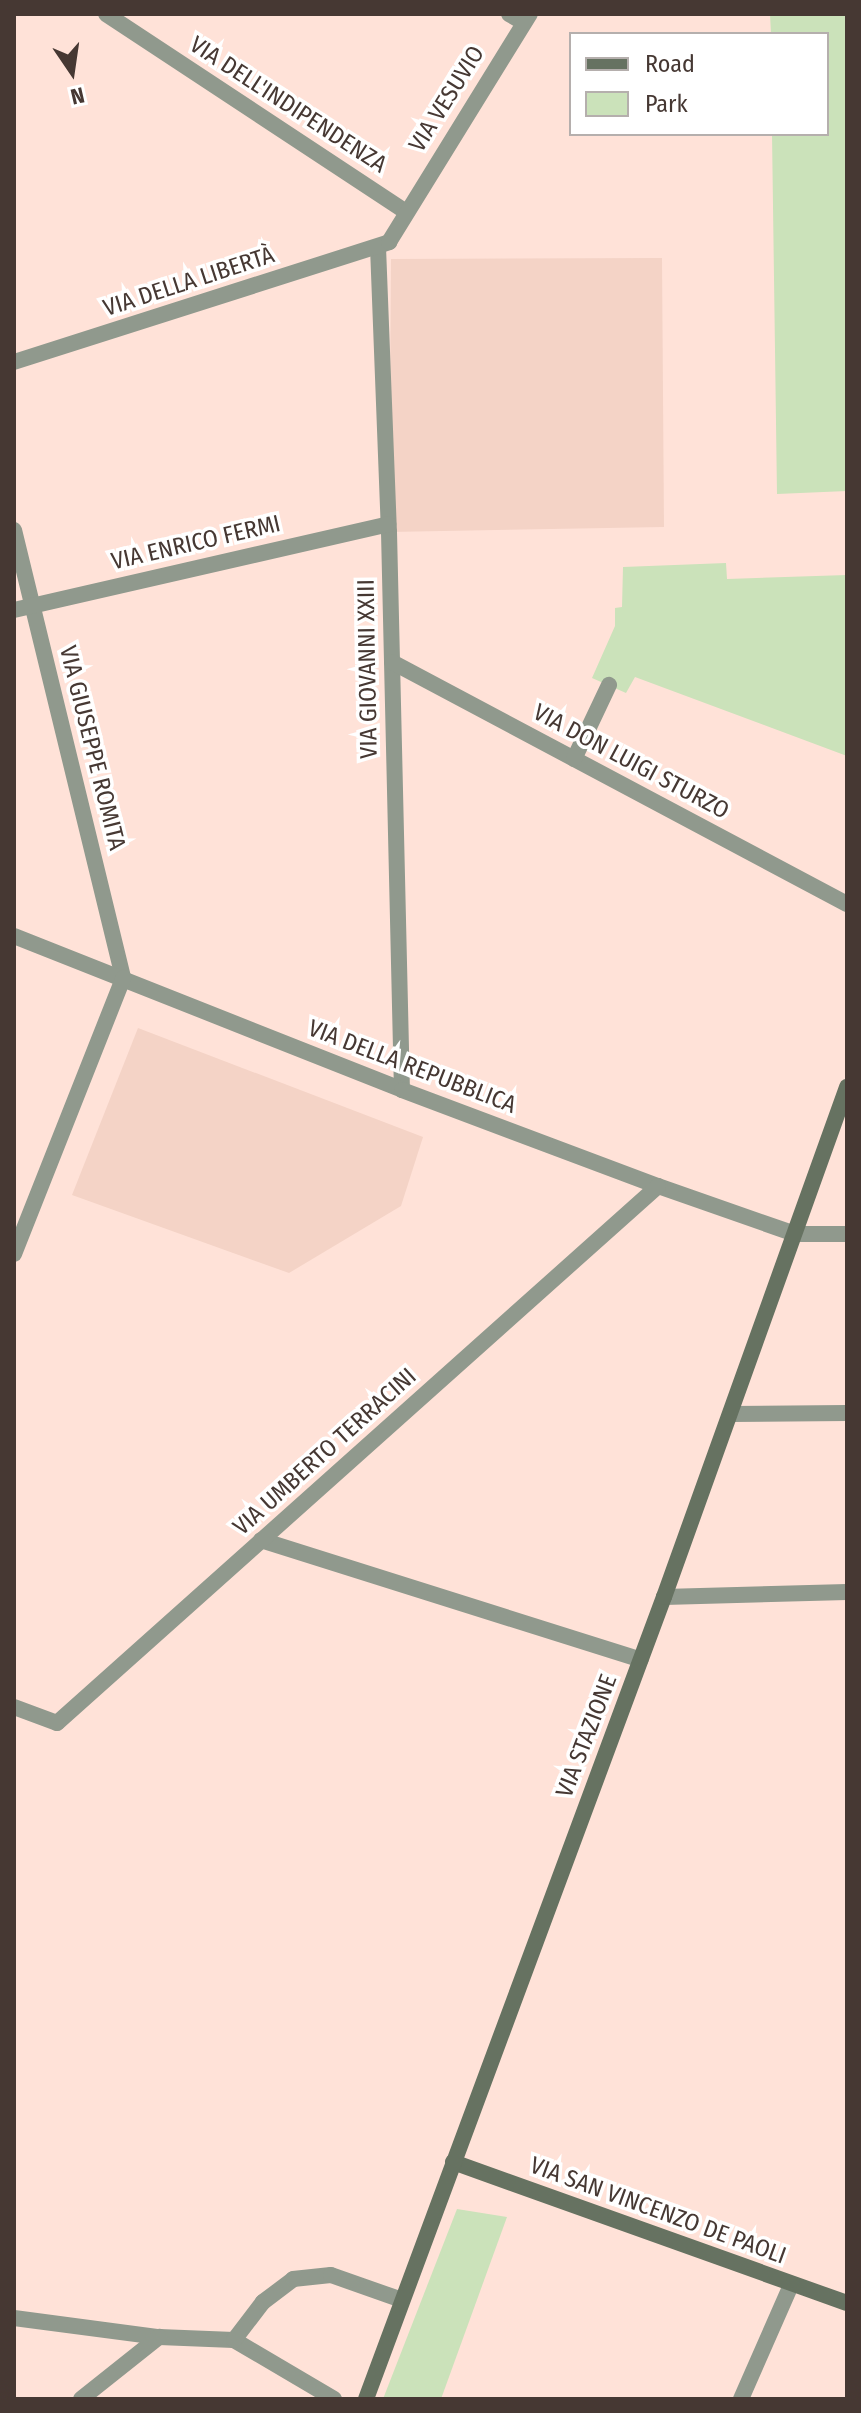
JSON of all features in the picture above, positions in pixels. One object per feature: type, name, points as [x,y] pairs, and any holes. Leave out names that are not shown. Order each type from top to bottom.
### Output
[{"type":"street","name":"VIA DELL'INDIPENDENZA","points":[[106,14],[405,211]]},
{"type":"street","name":"VIA VESUVIO","points":[[378,247],[389,242],[521,17]]},
{"type":"street","name":"VIA DELLA LIBERTÀ","points":[[14,362],[378,247]]},
{"type":"street","name":"VIA GIOVANNI XXIII","points":[[378,247],[402,1090]]},
{"type":"street","name":"VIA ENRICO FERMI","points":[[14,610],[388,524]]},
{"type":"street","name":"VIA GIUSEPPE ROMITA","points":[[14,530],[123,978]]},
{"type":"street","name":"VIA DON LUIGI STURZO","points":[[392,662],[847,904]]},
{"type":"street","points":[[574,759],[609,685]]},
{"type":"street","name":"VIA DELLA REPUBBLICA","points":[[14,936],[402,1090],[658,1186],[795,1234],[847,1234]]},
{"type":"street","points":[[14,1254],[123,978]]},
{"type":"street","name":"VIA STAZIONE","points":[[366,2399],[641,1660],[847,1087]]},
{"type":"street","name":"VIA UMBERTO TERRACINI","points":[[14,1707],[57,1723],[658,1186]]},
{"type":"street","points":[[731,1414],[847,1413]]},
{"type":"street","points":[[261,1540],[641,1660]]},
{"type":"street","points":[[664,1597],[847,1592]]},
{"type":"street","name":"VIA SAN VINCENZO DE PAOLI","points":[[453,2162],[847,2303]]},
{"type":"street","points":[[234,2340],[263,2302],[285,2284],[302,2277],[331,2275],[402,2300]]},
{"type":"street","points":[[741,2399],[791,2285]]},
{"type":"street","points":[[14,2318],[159,2337],[234,2340],[334,2399]]},
{"type":"street","points":[[81,2399],[159,2337]]},
{"type":"shaded area","points":[[662,258],[664,527],[389,532],[391,259]]},
{"type":"shaded area","points":[[138,1028],[423,1137],[401,1206],[289,1273],[72,1195]]},
{"type":"green space","points":[[770,14],[847,14],[847,491],[777,494],[772,136],[829,136],[829,32],[771,32]]},
{"type":"green space","points":[[726,563],[727,579],[847,575],[847,756],[635,677],[626,693],[592,678],[615,626],[615,608],[622,607],[623,567]]},
{"type":"green space","points":[[457,2209],[507,2217],[441,2399],[383,2399]]}]
